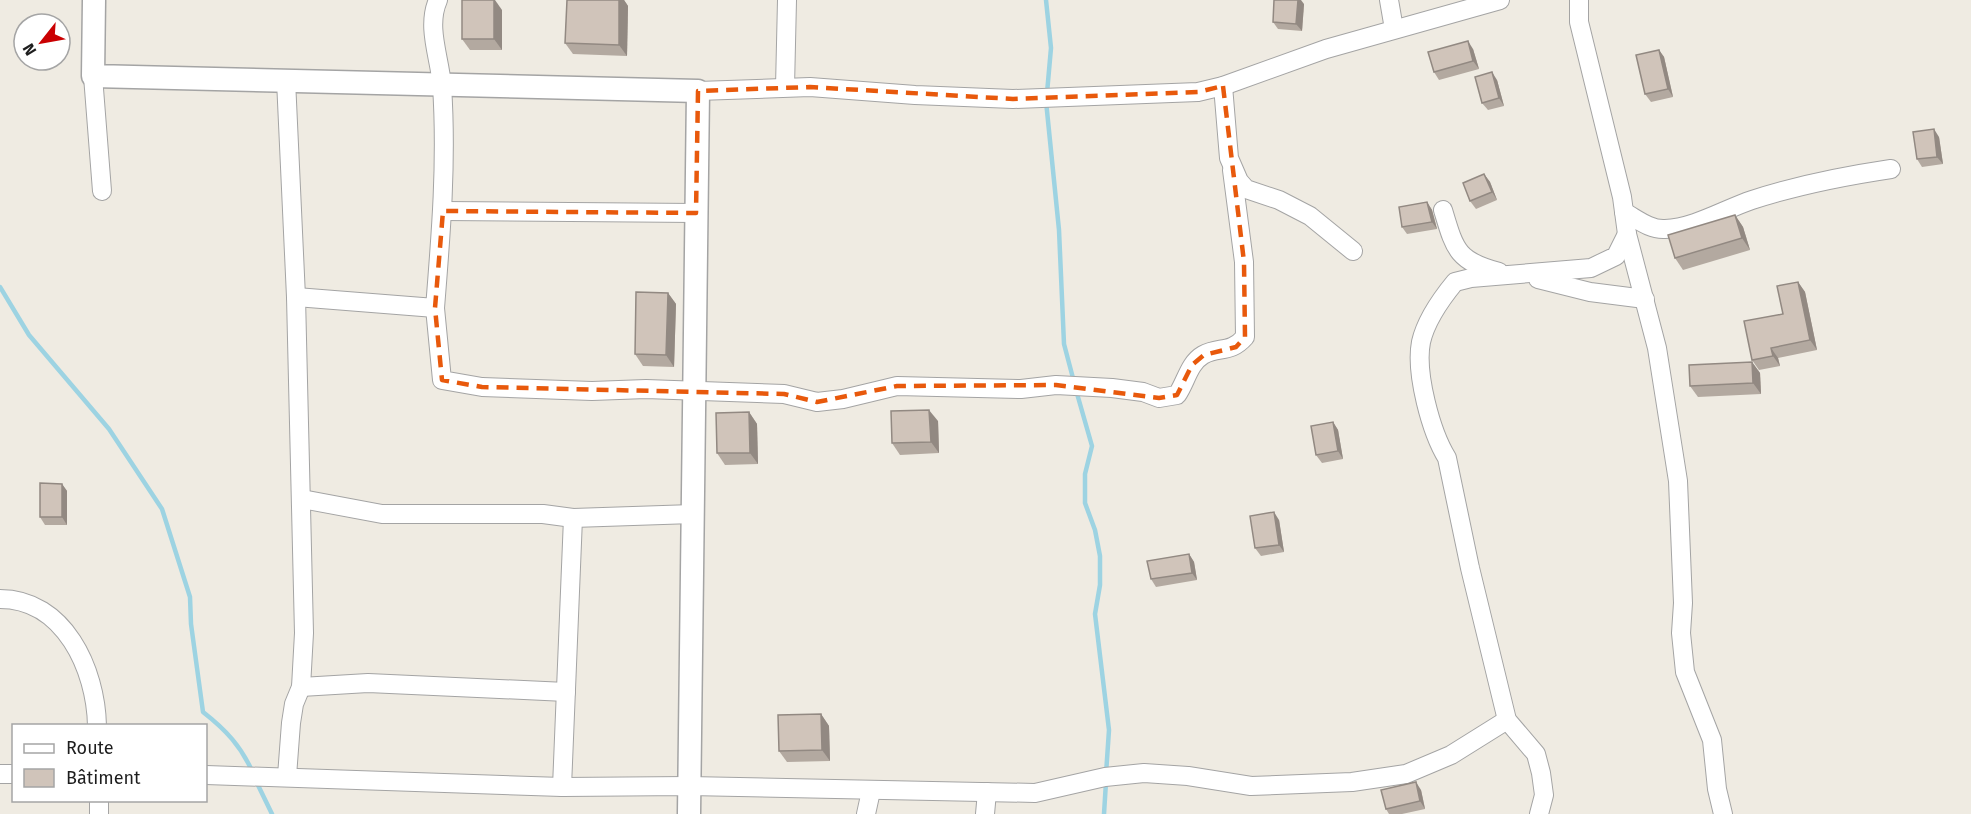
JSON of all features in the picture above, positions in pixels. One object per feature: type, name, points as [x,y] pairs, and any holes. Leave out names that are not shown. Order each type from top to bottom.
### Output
[{"type":"street","points":[[94,0],[93,76],[102,191]]},
{"type":"street","points":[[438,0],[434,13],[435,45],[442,84],[443,211],[435,308],[442,380],[482,387],[784,394],[817,402],[843,399],[897,387],[1021,389],[1056,385],[1112,388],[1143,392],[1159,398],[1178,394],[1190,375],[1192,365],[1204,355],[1236,347],[1245,337],[1244,262],[1223,86]]},
{"type":"street","points":[[785,87],[787,0]]},
{"type":"street","points":[[1389,0],[1394,29]]},
{"type":"street","points":[[93,76],[698,91],[785,87],[1013,99],[1198,92],[1223,86],[1326,49],[1500,0]]},
{"type":"street","points":[[1579,0],[1579,22],[1624,212],[1627,234],[1646,299],[1657,348],[1678,481],[1683,603],[1681,633],[1685,672],[1712,740],[1717,789],[1723,814]]},
{"type":"street","points":[[286,80],[296,297],[304,633],[301,687],[292,713],[287,776]]},
{"type":"street","points":[[689,814],[698,91]]},
{"type":"street","points":[[1624,212],[1649,227],[1666,229],[1692,223],[1753,200],[1836,177],[1891,169]]},
{"type":"street","points":[[1232,170],[1246,189],[1279,200],[1310,216],[1353,251]]},
{"type":"street","points":[[1443,210],[1454,246],[1463,258],[1467,279]]},
{"type":"street","points":[[443,211],[696,213]]},
{"type":"street","points":[[1539,814],[1544,795],[1536,754],[1508,720],[1470,568],[1447,458],[1432,428],[1421,367],[1421,343],[1430,320],[1455,282],[1591,268],[1616,256],[1627,234]]},
{"type":"street","points":[[1463,258],[1481,267],[1511,275],[1590,292],[1646,299]]},
{"type":"street","points":[[296,297],[435,308]]},
{"type":"street","points":[[302,499],[382,514],[543,514],[573,518],[693,514]]},
{"type":"street","points":[[562,787],[573,518]]},
{"type":"street","points":[[0,599],[35,605],[64,629],[86,668],[95,696],[97,724]]},
{"type":"street","points":[[301,687],[379,683],[566,692]]},
{"type":"street","points":[[207,775],[562,787],[847,788],[871,791],[1035,793],[1106,777],[1144,774],[1188,776],[1251,786],[1352,782],[1406,774],[1432,764],[1508,720]]},
{"type":"street","points":[[866,814],[871,791]]},
{"type":"street","points":[[986,814],[987,792]]},
{"type":"highlighted area","points":[[1223,86],[1244,262],[1245,337],[1236,347],[1204,355],[1192,365],[1177,395],[1159,398],[1056,385],[897,386],[817,402],[784,394],[482,387],[442,380],[435,308],[443,211],[696,213],[698,91],[810,87],[1013,99],[1198,92]]},
{"type":"building","points":[[462,0],[494,0],[494,39],[462,39]]},
{"type":"building","points":[[567,0],[619,0],[619,45],[565,43]]},
{"type":"building","points":[[1274,0],[1298,0],[1296,24],[1273,22]]},
{"type":"building","points":[[1468,41],[1473,61],[1434,72],[1428,52]]},
{"type":"building","points":[[1659,50],[1668,89],[1645,94],[1636,55]]},
{"type":"building","points":[[1492,72],[1499,98],[1482,103],[1475,77]]},
{"type":"building","points":[[1934,129],[1937,157],[1917,159],[1913,132]]},
{"type":"building","points":[[1484,174],[1492,192],[1470,201],[1463,183]]},
{"type":"building","points":[[1427,202],[1432,222],[1402,227],[1399,207]]},
{"type":"building","points":[[1735,215],[1742,238],[1675,258],[1668,235]]},
{"type":"building","points":[[1798,282],[1810,340],[1771,348],[1773,356],[1752,360],[1744,321],[1783,314],[1777,286]]},
{"type":"building","points":[[636,292],[668,293],[666,355],[635,354]]},
{"type":"building","points":[[1752,362],[1753,383],[1690,386],[1689,365]]},
{"type":"building","points":[[929,410],[931,442],[892,443],[891,411]]},
{"type":"building","points":[[749,412],[750,453],[717,453],[716,413]]},
{"type":"building","points":[[1333,422],[1338,451],[1316,455],[1311,426]]},
{"type":"building","points":[[40,483],[62,484],[62,517],[40,517]]},
{"type":"building","points":[[1274,512],[1279,545],[1255,548],[1250,516]]},
{"type":"building","points":[[1189,554],[1192,573],[1151,579],[1147,561]]},
{"type":"building","points":[[821,714],[822,750],[779,751],[778,715]]},
{"type":"building","points":[[1416,782],[1420,801],[1386,809],[1381,790]]},
{"type":"waterway","points":[[1046,0],[1051,48],[1047,93]]},
{"type":"waterway","points":[[1046,101],[1059,230],[1064,344],[1074,382]]},
{"type":"waterway","points":[[0,287],[29,335],[109,429],[162,509],[190,597],[191,624],[203,712],[232,739],[253,773]]},
{"type":"waterway","points":[[1076,390],[1092,446],[1085,474],[1085,503],[1095,530],[1100,556],[1100,585],[1095,614],[1109,730],[1106,774]]},
{"type":"waterway","points":[[256,781],[272,814]]},
{"type":"waterway","points":[[1104,814],[1106,782]]}]
